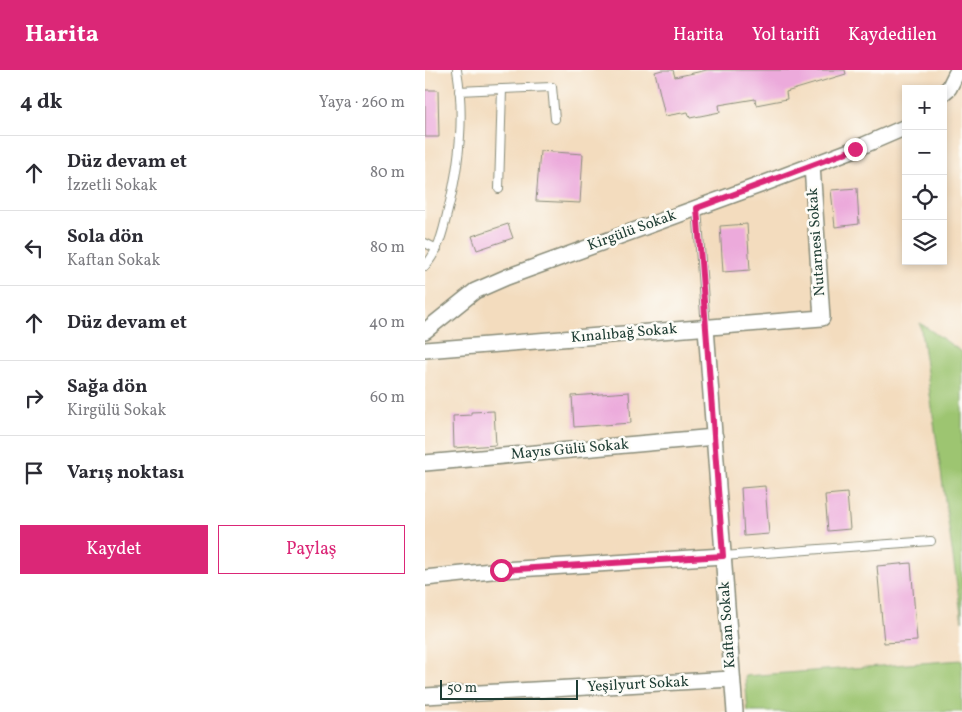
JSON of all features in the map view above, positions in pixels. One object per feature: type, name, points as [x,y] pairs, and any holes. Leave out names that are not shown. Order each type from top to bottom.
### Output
[{"type":"street","points":[[947,90],[958,70]]},
{"type":"street","name":"Kirgülü Sokak","points":[[425,331],[475,291],[516,273],[855,149],[902,129]]},
{"type":"street","name":"Nutarnesi Sokak","points":[[812,165],[822,318]]},
{"type":"street","name":"Kınalıbağ Sokak","points":[[425,350],[822,318]]},
{"type":"street","name":"Kaftan Sokak","points":[[706,328],[735,712]]},
{"type":"street","name":"Mayıs Gülü Sokak","points":[[425,463],[715,437]]},
{"type":"street","points":[[425,578],[501,570],[723,556]]},
{"type":"street","name":"Yeşilyurt Sokak","points":[[425,696],[732,679]]},
{"type":"lane","points":[[425,266],[437,249],[455,184],[460,137],[457,70]]},
{"type":"lane","points":[[459,91],[552,87],[555,119]]},
{"type":"lane","points":[[499,189],[503,89]]},
{"type":"lane","points":[[697,208],[706,328]]},
{"type":"lane","points":[[425,243],[437,249]]},
{"type":"lane","points":[[723,556],[931,541]]},
{"type":"green space","points":[[920,323],[962,352],[962,621]]},
{"type":"green space","points":[[962,660],[962,712],[748,712],[745,676]]},
{"type":"building","points":[[673,70],[675,77],[707,70],[845,70],[846,74],[786,92],[787,99],[756,105],[755,99],[719,105],[720,112],[690,118],[688,112],[665,116],[655,72]]},
{"type":"building","points":[[425,90],[438,90],[439,137],[425,137]]},
{"type":"building","points":[[540,151],[583,154],[580,203],[536,201]]},
{"type":"building","points":[[857,188],[859,224],[835,227],[831,190]]},
{"type":"building","points":[[508,224],[513,238],[477,250],[472,236]]},
{"type":"building","points":[[747,224],[750,270],[723,272],[720,226]]},
{"type":"building","points":[[629,392],[631,423],[574,427],[572,396]]},
{"type":"building","points":[[494,411],[496,445],[454,448],[453,416],[471,415],[471,412]]},
{"type":"building","points":[[765,486],[769,534],[744,536],[741,488]]},
{"type":"building","points":[[847,493],[850,529],[828,531],[825,495]]},
{"type":"building","points":[[911,563],[917,641],[884,643],[877,566]]},
{"type":"route","points":[[501,570],[723,556],[697,208],[855,149]]}]
